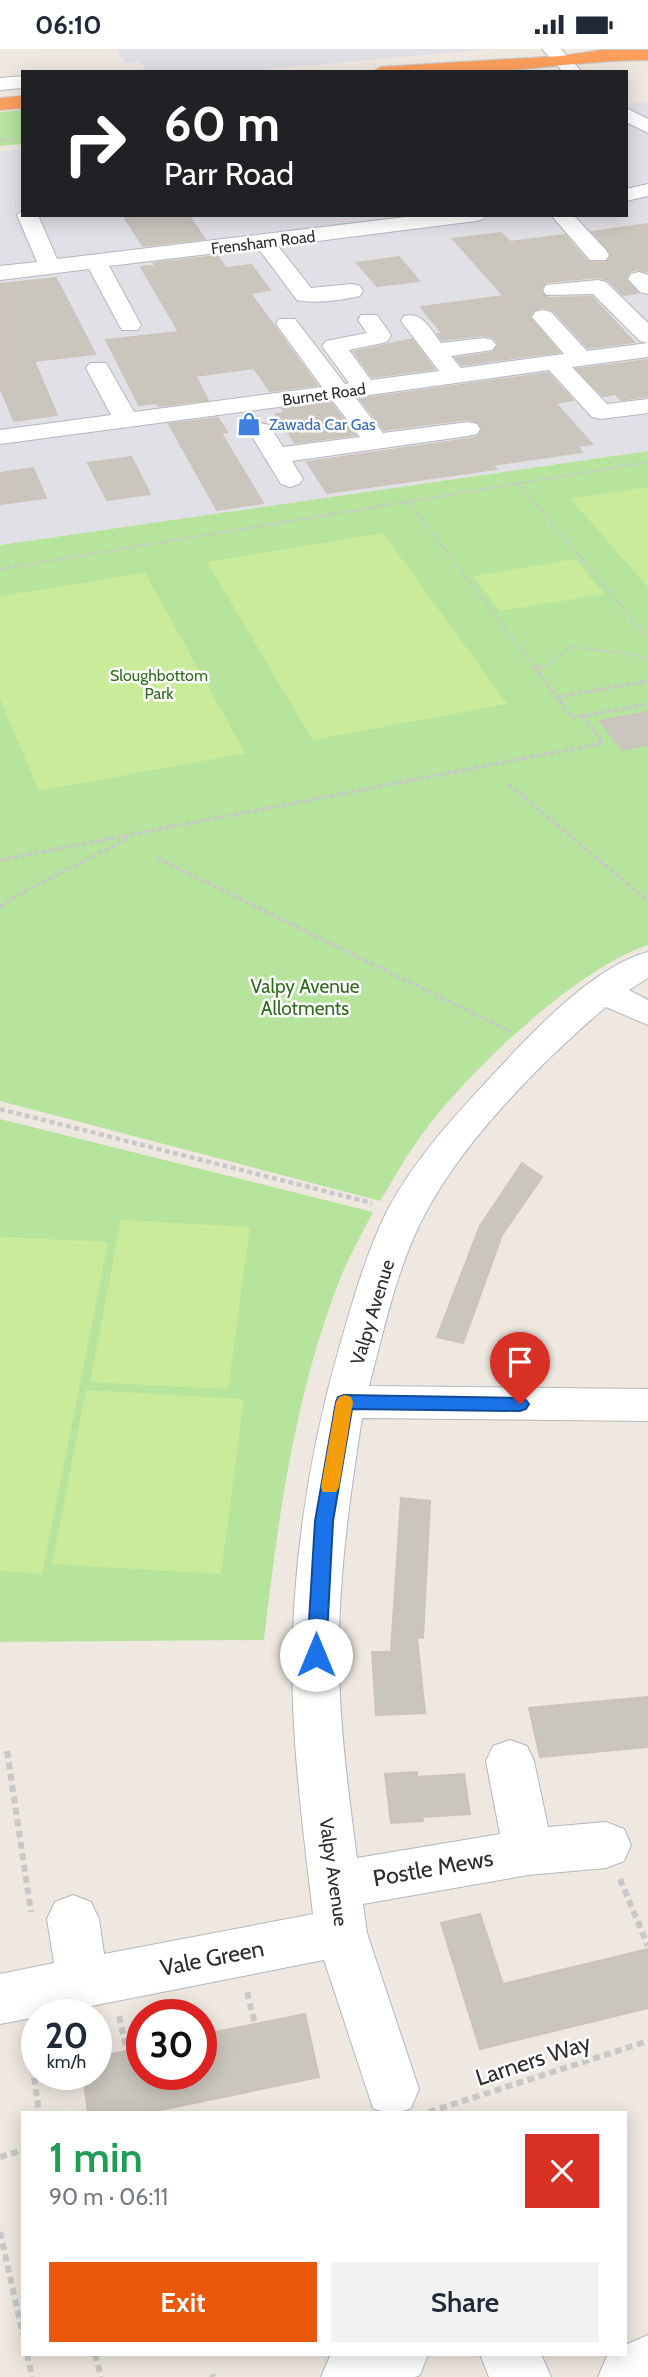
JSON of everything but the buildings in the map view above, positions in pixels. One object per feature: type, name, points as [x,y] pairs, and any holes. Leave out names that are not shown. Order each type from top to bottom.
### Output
[{"type":"highway","points":[[411,70],[562,60],[648,58]]},
{"type":"highway","points":[[1,102],[21,102]]},
{"type":"street","points":[[0,84],[21,82]]},
{"type":"street","points":[[628,115],[648,127]]},
{"type":"street","points":[[29,217],[51,236],[50,267]]},
{"type":"street","name":"Frensham Road","points":[[0,274],[246,238],[457,217]]},
{"type":"street","points":[[563,217],[598,255]]},
{"type":"street","points":[[246,238],[305,295],[352,291]]},
{"type":"street","points":[[96,262],[130,325]]},
{"type":"street","points":[[554,290],[598,287],[647,339]]},
{"type":"street","points":[[543,317],[586,349]]},
{"type":"street","points":[[364,388],[334,346],[379,337],[369,320]]},
{"type":"street","points":[[412,321],[455,376]]},
{"type":"street","points":[[288,324],[377,442]]},
{"type":"street","name":"Burnet Road","points":[[0,437],[555,363],[586,349],[647,339]]},
{"type":"street","points":[[435,351],[484,345]]},
{"type":"street","points":[[555,363],[607,419],[648,406]]},
{"type":"street","points":[[98,368],[126,420]]},
{"type":"street","points":[[276,456],[468,429]]},
{"type":"street","points":[[260,430],[291,480]]},
{"type":"street","name":"Valpy Avenue","points":[[392,2089],[339,1909],[326,1813],[317,1705],[316,1631],[324,1521],[344,1402],[375,1291],[406,1212],[454,1140],[540,1046],[603,991],[648,963]]},
{"type":"street","points":[[603,991],[648,1014]]},
{"type":"street","points":[[344,1402],[648,1405]]},
{"type":"street","points":[[510,1761],[528,1852]]},
{"type":"street","name":"Postle Mews","points":[[339,1909],[528,1852],[606,1845]]},
{"type":"street","name":"Vale Green","points":[[0,1999],[83,1983],[339,1909]]},
{"type":"street","points":[[52,1918],[83,1983]]},
{"type":"street","points":[[351,2377],[395,2356]]},
{"type":"street","points":[[510,2356],[521,2377]]},
{"type":"street","points":[[628,2377],[648,2364]]},
{"type":"path","points":[[0,140],[21,138]]},
{"type":"path","points":[[0,569],[648,462]]},
{"type":"path","points":[[517,482],[648,638]]},
{"type":"path","points":[[408,501],[572,717],[648,704]]},
{"type":"path","points":[[535,667],[546,666],[571,647],[630,654],[648,660]]},
{"type":"path","points":[[557,697],[648,681]]},
{"type":"path","points":[[0,860],[136,835],[451,769],[603,743],[583,716]]},
{"type":"path","points":[[508,785],[648,901]]},
{"type":"path","points":[[0,907],[17,895],[136,835]]},
{"type":"path","points":[[157,859],[320,941],[540,1046]]},
{"type":"path","points":[[0,1109],[406,1212]]},
{"type":"path","points":[[7,1751],[52,1918]]},
{"type":"path","points":[[606,1845],[648,1946]]},
{"type":"path","name":"Larners Way","points":[[432,2111],[648,2041]]},
{"type":"path","points":[[37,2090],[40,2111]]},
{"type":"path","points":[[0,2157],[21,2151]]},
{"type":"path","points":[[0,2232],[21,2326]]},
{"type":"path","points":[[27,2356],[32,2377]]},
{"type":"path","points":[[96,2356],[101,2377]]},
{"type":"shaded area","points":[[116,49],[491,49],[258,70],[146,70],[140,62],[125,63]]},
{"type":"shaded area","points":[[648,102],[648,451],[0,545],[0,151],[21,149],[21,217],[628,217],[628,103]]},
{"type":"green space","points":[[21,110],[21,144],[0,146],[0,112]]},
{"type":"green space","points":[[648,451],[648,945],[618,958],[586,978],[519,1030],[434,1119],[380,1201],[0,1101],[0,545]]},
{"type":"green space","points":[[648,487],[648,587],[571,499]]},
{"type":"green space","points":[[383,533],[507,704],[313,740],[207,562]]},
{"type":"green space","points":[[575,559],[604,594],[500,611],[473,576]]},
{"type":"green space","name":"Sloughbottom Park","points":[[145,573],[245,753],[39,791],[0,699],[0,596]]},
{"type":"green space","points":[[0,1119],[373,1212],[340,1279],[311,1367],[282,1502],[264,1640],[0,1642]]},
{"type":"green space","points":[[121,1220],[250,1227],[228,1389],[90,1382]]},
{"type":"green space","points":[[0,1237],[108,1242],[42,1574],[0,1571]]},
{"type":"green space","points":[[86,1390],[244,1399],[221,1574],[52,1564]]},
{"type":"slow traffic","points":[[330,1487],[345,1402]]},
{"type":"place","name":"Zawada Car Gas","points":[[249,424]]},
{"type":"route","points":[[316,1655],[324,1521],[344,1402],[520,1404]]},
{"type":"park label","name":"Valpy Avenue Allotments","points":[[305,997]]}]
